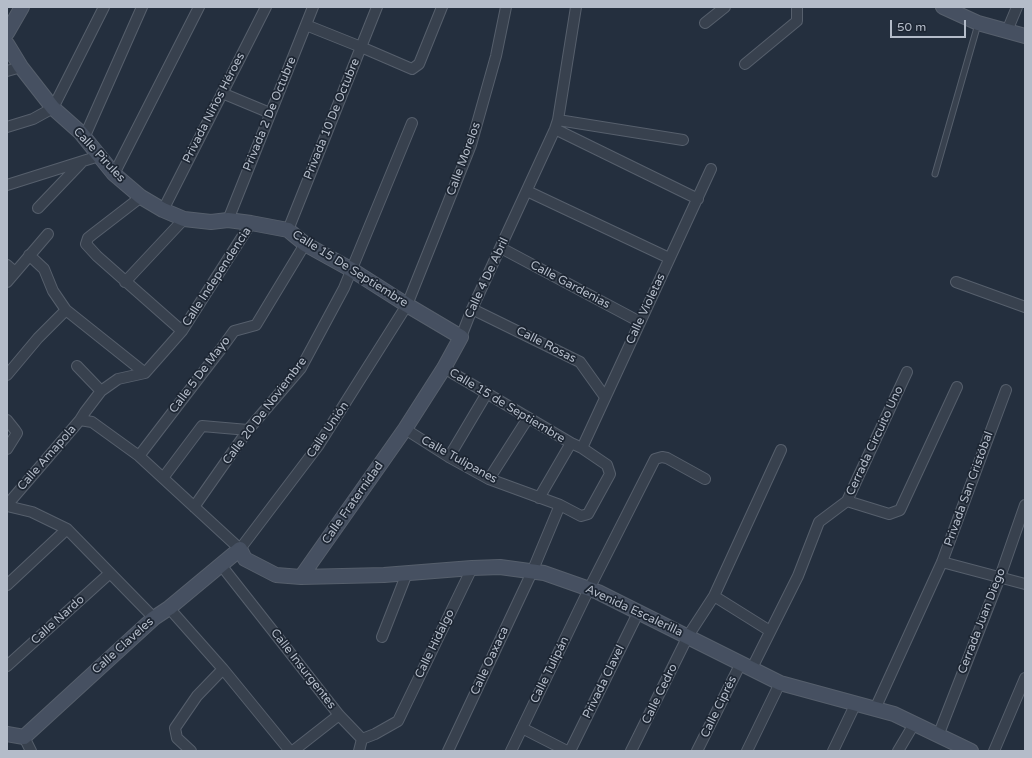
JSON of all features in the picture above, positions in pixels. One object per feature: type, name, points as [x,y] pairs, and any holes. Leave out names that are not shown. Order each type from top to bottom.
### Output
[{"type":"main road","points":[[7,33],[22,7]]},
{"type":"main road","points":[[949,8],[978,23],[1025,36]]},
{"type":"main road","name":"Calle Pirules","points":[[7,44],[21,67],[53,108],[84,138],[114,174],[142,197]]},
{"type":"main road","name":"Calle 15 De Septiembre","points":[[142,197],[163,210],[184,219],[211,222],[228,220],[288,230],[305,244],[352,270],[407,306],[461,336]]},
{"type":"main road","name":"Calle 4 De Abril","points":[[405,429],[444,368],[461,336]]},
{"type":"main road","name":"Calle Fraternidad","points":[[301,577],[405,429]]},
{"type":"main road","name":"Calle Claveles","points":[[24,737],[154,618],[169,608],[240,549]]},
{"type":"main road","name":"Avenida Escalerilla","points":[[240,549],[245,559],[276,575],[301,577],[384,575],[408,572],[500,567],[544,574],[598,592],[780,682],[894,714],[964,750]]},
{"type":"main road","points":[[7,734],[24,737]]},
{"type":"street","points":[[7,127],[33,119],[53,108],[104,7]]},
{"type":"street","points":[[84,138],[142,7]]},
{"type":"street","points":[[114,174],[199,7]]},
{"type":"street","name":"Privada Niños Héroes","points":[[163,210],[266,7]]},
{"type":"street","name":"Privada 2 De Octubre","points":[[228,220],[313,7]]},
{"type":"street","name":"Privada 10 De Octubre","points":[[288,230],[377,7]]},
{"type":"street","points":[[306,25],[412,69],[419,64],[442,7]]},
{"type":"street","name":"Calle Morelos","points":[[407,306],[471,145],[496,56],[506,7]]},
{"type":"street","name":"Calle 4 De Abril","points":[[461,336],[556,125],[576,7]]},
{"type":"street","points":[[705,23],[725,7]]},
{"type":"street","points":[[745,64],[797,21],[797,7]]},
{"type":"street","points":[[1007,31],[1018,7]]},
{"type":"street","points":[[7,71],[21,67]]},
{"type":"street","points":[[222,93],[270,113]]},
{"type":"street","name":"Calle 20 De Noviembre","points":[[194,507],[248,430],[301,368],[344,288],[412,123]]},
{"type":"street","points":[[556,125],[683,140]]},
{"type":"street","points":[[556,125],[698,199]]},
{"type":"street","points":[[7,185],[99,156]]},
{"type":"street","points":[[38,208],[82,161]]},
{"type":"street","name":"Calle Violetas","points":[[582,448],[711,170]]},
{"type":"street","points":[[527,191],[669,258]]},
{"type":"street","points":[[142,197],[99,229],[86,241],[86,244],[125,282],[182,331]]},
{"type":"street","points":[[125,282],[184,219]]},
{"type":"street","name":"Calle Independencia","points":[[145,373],[182,331],[251,223]]},
{"type":"street","points":[[7,282],[48,234]]},
{"type":"street","name":"Calle 5 De Mayo","points":[[139,456],[234,331],[256,325],[305,244]]},
{"type":"street","name":"Calle Gardenias","points":[[501,248],[640,322]]},
{"type":"street","points":[[29,255],[44,269],[53,291],[66,310],[145,373]]},
{"type":"street","points":[[7,265],[15,272]]},
{"type":"street","points":[[956,282],[1025,307]]},
{"type":"street","name":"Calle Unión","points":[[240,549],[318,446],[407,306]]},
{"type":"street","name":"Calle Rosas","points":[[472,309],[580,362],[605,397]]},
{"type":"street","points":[[7,375],[38,338],[66,310]]},
{"type":"street","points":[[77,366],[101,391]]},
{"type":"street","name":"Calle 15 de Septiembre","points":[[444,368],[571,443]]},
{"type":"street","name":"Cerrada Circuito Uno","points":[[746,665],[770,631],[798,576],[819,522],[847,501],[907,372]]},
{"type":"street","points":[[80,420],[101,391],[118,379],[145,373]]},
{"type":"street","points":[[847,501],[889,514],[900,510],[957,387]]},
{"type":"street","name":"Privada San Cristóbal","points":[[875,709],[942,562],[1006,390]]},
{"type":"street","points":[[449,457],[487,393]]},
{"type":"street","points":[[489,479],[528,418]]},
{"type":"street","points":[[7,420],[17,433],[7,449]]},
{"type":"street","name":"Calle Amapola","points":[[7,506],[80,420],[92,422],[139,456]]},
{"type":"street","points":[[163,478],[202,426],[248,430]]},
{"type":"street","name":"Calle Tulipanes","points":[[405,429],[449,457],[489,479],[560,506],[581,516],[588,514],[610,474],[608,465],[582,448]]},
{"type":"street","points":[[539,498],[571,443],[582,448]]},
{"type":"street","name":"Calle Cedro","points":[[632,751],[688,636],[714,596],[781,450]]},
{"type":"street","points":[[139,456],[240,549]]},
{"type":"street","name":"Calle Tulipán","points":[[511,751],[589,589],[655,459],[662,457],[667,458],[705,479]]},
{"type":"street","name":"Cerrada Juan Diego","points":[[938,736],[1000,577],[1025,505]]},
{"type":"street","points":[[7,506],[32,512],[67,529],[154,618]]},
{"type":"street","name":"Calle Oaxaca","points":[[448,751],[532,572],[560,506]]},
{"type":"street","points":[[7,585],[67,529]]},
{"type":"street","points":[[942,562],[1025,584]]},
{"type":"street","name":"Calle Insurgentes","points":[[222,565],[339,715],[362,739]]},
{"type":"street","name":"Calle Hidalgo","points":[[362,739],[375,734],[398,721],[472,568]]},
{"type":"street","points":[[382,637],[408,572]]},
{"type":"street","name":"Calle Nardo","points":[[7,666],[110,573]]},
{"type":"street","points":[[714,596],[770,631]]},
{"type":"street","points":[[169,608],[292,751],[339,715]]},
{"type":"street","name":"Privada Clavel","points":[[569,751],[638,612]]},
{"type":"street","name":"Calle Ciprés","points":[[697,751],[746,665]]},
{"type":"street","points":[[191,751],[177,738],[175,728],[197,696],[223,669]]},
{"type":"street","points":[[994,751],[1025,678]]},
{"type":"street","points":[[747,751],[780,682]]},
{"type":"street","points":[[833,751],[856,703]]},
{"type":"street","points":[[898,751],[914,724]]},
{"type":"street","points":[[522,728],[569,751]]},
{"type":"street","points":[[24,737],[31,751]]},
{"type":"street","points":[[359,751],[362,739]]},
{"type":"lane","points":[[935,174],[978,23]]}]
